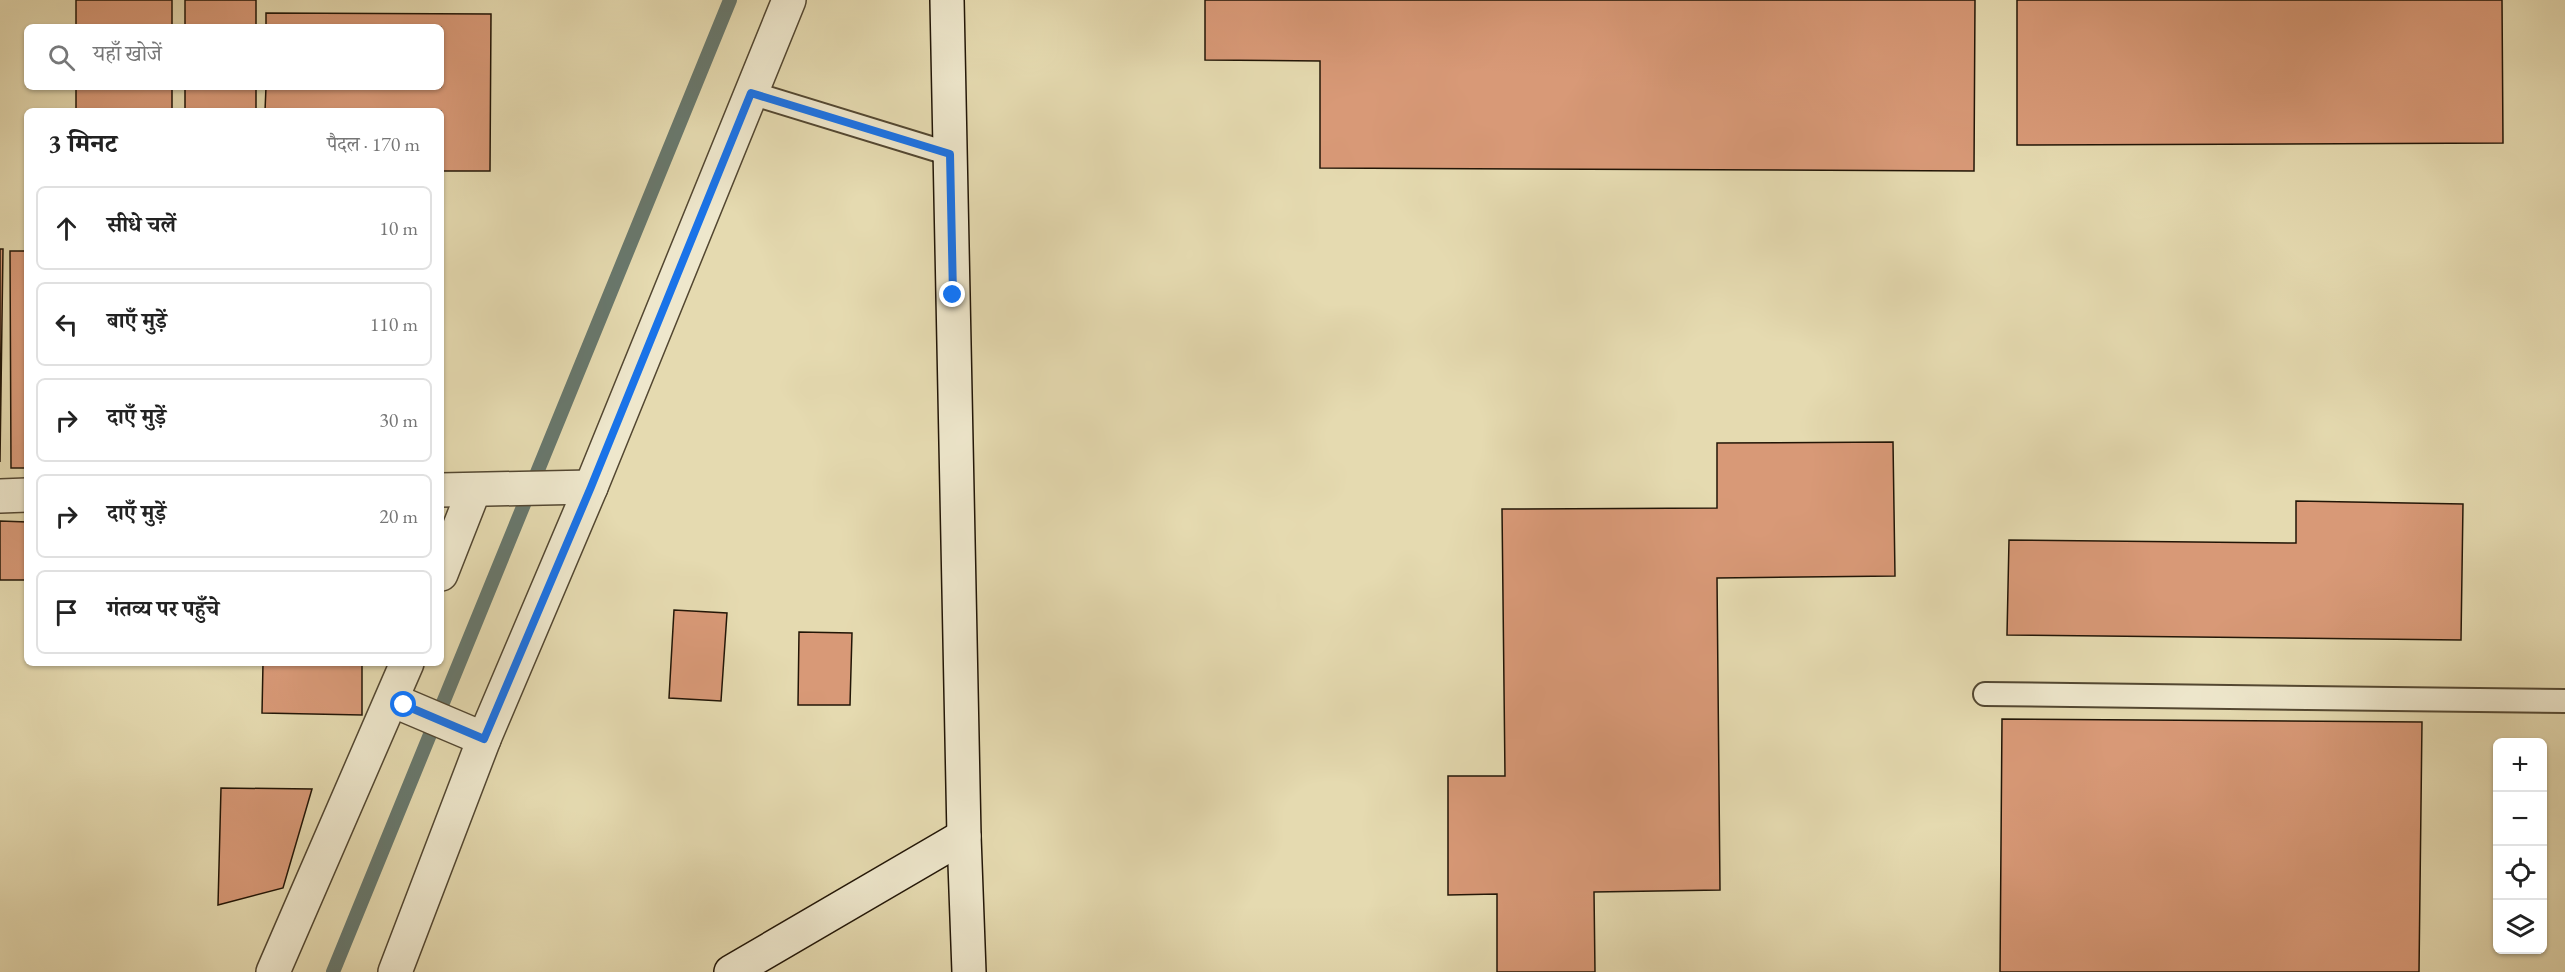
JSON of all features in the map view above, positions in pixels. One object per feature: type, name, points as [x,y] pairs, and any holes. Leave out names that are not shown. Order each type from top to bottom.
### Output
[{"type":"street","points":[[395,972],[472,734],[591,487],[789,0]]},
{"type":"street","points":[[947,0],[964,836],[969,972]]},
{"type":"street","points":[[444,490],[591,487]]},
{"type":"street","points":[[444,566],[474,490]]},
{"type":"street","points":[[0,495],[24,495]]},
{"type":"street","points":[[273,972],[404,705],[406,666]]},
{"type":"street","points":[[404,705],[472,734]]},
{"type":"street","points":[[731,972],[964,836]]},
{"type":"lane","points":[[751,93],[950,154]]},
{"type":"lane","points":[[1985,694],[2565,701]]},
{"type":"building","points":[[76,0],[172,0],[172,24],[76,24]]},
{"type":"building","points":[[185,0],[256,0],[256,24],[185,24]]},
{"type":"building","points":[[1205,0],[1975,0],[1974,171],[1320,168],[1320,61],[1205,60]]},
{"type":"building","points":[[2017,0],[2502,0],[2503,143],[2017,145]]},
{"type":"building","points":[[266,13],[491,14],[490,171],[444,171],[444,108],[265,108],[266,90],[444,90],[444,24],[266,24]]},
{"type":"building","points":[[76,90],[172,90],[172,108],[76,108]]},
{"type":"building","points":[[185,90],[256,90],[256,108],[185,108]]},
{"type":"building","points":[[0,249],[3,249],[0,462]]},
{"type":"building","points":[[10,251],[24,251],[24,468],[11,468]]},
{"type":"building","points":[[1893,442],[1895,576],[1717,578],[1720,890],[1594,892],[1595,972],[1497,972],[1497,894],[1448,895],[1448,776],[1505,776],[1502,509],[1717,508],[1717,443]]},
{"type":"building","points":[[2296,501],[2463,504],[2461,640],[2007,635],[2009,540],[2296,543]]},
{"type":"building","points":[[0,521],[24,522],[24,580],[0,580]]},
{"type":"building","points":[[674,610],[727,613],[721,701],[669,698]]},
{"type":"building","points":[[799,632],[852,633],[850,705],[798,705]]},
{"type":"building","points":[[263,666],[362,666],[362,715],[262,713]]},
{"type":"building","points":[[2002,719],[2422,722],[2419,972],[2000,972]]},
{"type":"building","points":[[221,788],[312,789],[283,888],[218,905]]},
{"type":"waterway","points":[[333,972],[730,0]]},
{"type":"route","points":[[404,705],[484,739],[591,487],[751,93],[950,154],[953,295]]}]
